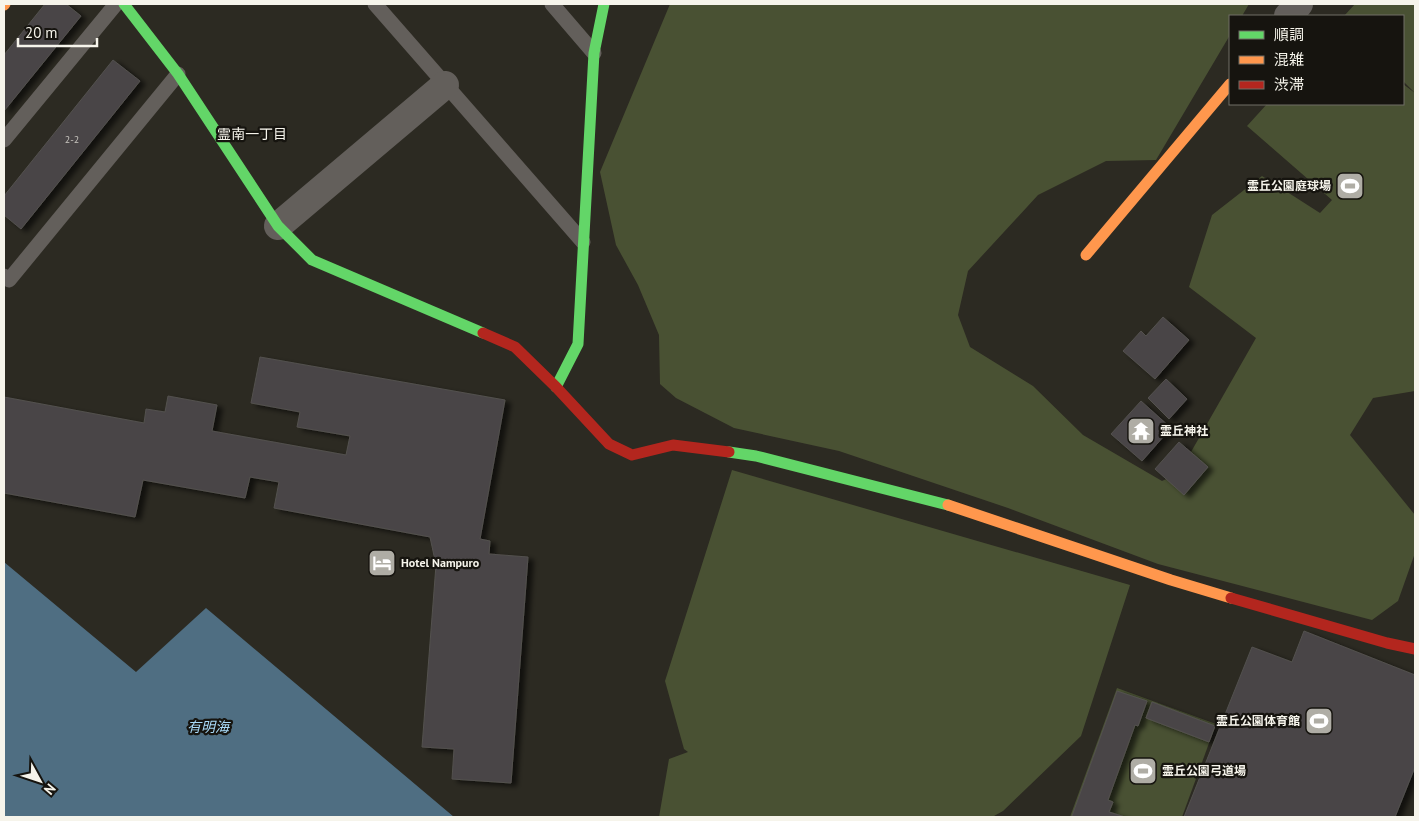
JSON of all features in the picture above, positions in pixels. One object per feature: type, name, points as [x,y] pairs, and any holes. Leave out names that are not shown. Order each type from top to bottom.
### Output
[{"type":"street","points":[[124,4],[178,74],[278,226],[312,260],[515,347],[556,387],[609,444],[632,455],[673,446],[756,456],[847,478],[956,507],[1171,580],[1387,643],[1415,649]]},
{"type":"street","points":[[556,387],[578,344],[594,53],[604,4]]},
{"type":"street","points":[[1289,15],[1299,4]]},
{"type":"street","points":[[278,226],[445,84]]},
{"type":"street","points":[[1086,255],[1229,85]]},
{"type":"lane","points":[[4,140],[116,4]]},
{"type":"lane","points":[[375,4],[583,242]]},
{"type":"lane","points":[[552,4],[594,53]]},
{"type":"lane","points":[[4,276],[9,280],[178,74]]},
{"type":"green space","points":[[670,4],[1249,4],[1243,15],[1229,15],[1229,37],[1156,160],[1106,161],[1038,195],[968,271],[958,315],[970,347],[1033,386],[1083,435],[1162,481],[1179,473],[1256,338],[1189,287],[1212,215],[1262,176],[1320,213],[1332,200],[1247,126],[1266,105],[1404,105],[1404,85],[1415,93],[1415,391],[1373,398],[1350,435],[1415,515],[1415,553],[1398,601],[1372,620],[1158,564],[1008,508],[839,451],[734,428],[676,398],[660,384],[659,335],[638,285],[616,245],[600,172]]},
{"type":"green space","points":[[1355,4],[1415,4],[1415,93],[1404,82],[1404,15],[1345,15]]},
{"type":"green space","points":[[732,470],[1130,585],[1081,736],[1003,811],[994,816],[1005,817],[659,817],[669,759],[688,752],[684,749],[665,681]]},
{"type":"green space","name":"霊丘公園弓道場","points":[[1117,688],[1216,724],[1182,817],[1070,817]]},
{"type":"water","name":"有明海","points":[[4,562],[136,672],[206,608],[454,817],[4,817]]},
{"type":"building","points":[[45,4],[66,4],[81,16],[4,111],[4,55]]},
{"type":"building","points":[[113,60],[140,81],[21,229],[4,215],[4,196]]},
{"type":"building","points":[[1163,317],[1189,340],[1155,379],[1123,351],[1141,331],[1146,336]]},
{"type":"building","points":[[260,357],[505,400],[480,539],[490,541],[489,554],[528,557],[511,783],[452,779],[454,749],[422,747],[436,565],[430,537],[274,508],[279,482],[250,477],[245,498],[143,480],[135,517],[4,493],[4,397],[144,423],[146,409],[165,412],[168,396],[217,405],[212,431],[346,455],[350,436],[297,427],[300,412],[251,403]]},
{"type":"building","points":[[1166,379],[1187,399],[1169,419],[1148,398]]},
{"type":"building","name":"霊丘神社","points":[[1141,401],[1171,428],[1142,461],[1111,434]]},
{"type":"building","points":[[1179,442],[1208,467],[1184,495],[1155,469]]},
{"type":"building","name":"霊丘公園体育館","points":[[1304,631],[1415,675],[1415,767],[1395,817],[1184,817],[1252,647],[1292,662]]},
{"type":"building","points":[[1117,691],[1147,701],[1138,726],[1135,725],[1108,800],[1113,802],[1109,812],[1125,817],[1074,817],[1072,816]]},
{"type":"building","points":[[1152,702],[1215,726],[1209,742],[1146,718]]},
{"type":"traffic: fast","points":[[124,4],[178,74],[278,226],[312,260],[483,333]]},
{"type":"traffic: fast","points":[[556,387],[578,344],[594,53],[604,4]]},
{"type":"traffic: fast","points":[[729,452],[756,456],[948,505]]},
{"type":"traffic: slow","points":[[1086,255],[1229,85]]},
{"type":"traffic: slow","points":[[948,505],[1171,580],[1231,598]]},
{"type":"traffic: jam","points":[[483,333],[515,347],[556,387],[609,444],[632,455],[673,445],[729,452]]},
{"type":"traffic: jam","points":[[1231,598],[1387,643],[1415,649]]},
{"type":"place","name":"霊丘公園庭球場","points":[[1350,186]]},
{"type":"place","name":"霊丘神社","points":[[1141,431]]},
{"type":"place","name":"Hotel Nampuro","points":[[382,563]]},
{"type":"place","name":"霊丘公園体育館","points":[[1319,721]]},
{"type":"place","name":"霊丘公園弓道場","points":[[1143,771]]},
{"type":"district","name":"霊南一丁目","points":[[252,134]]}]
